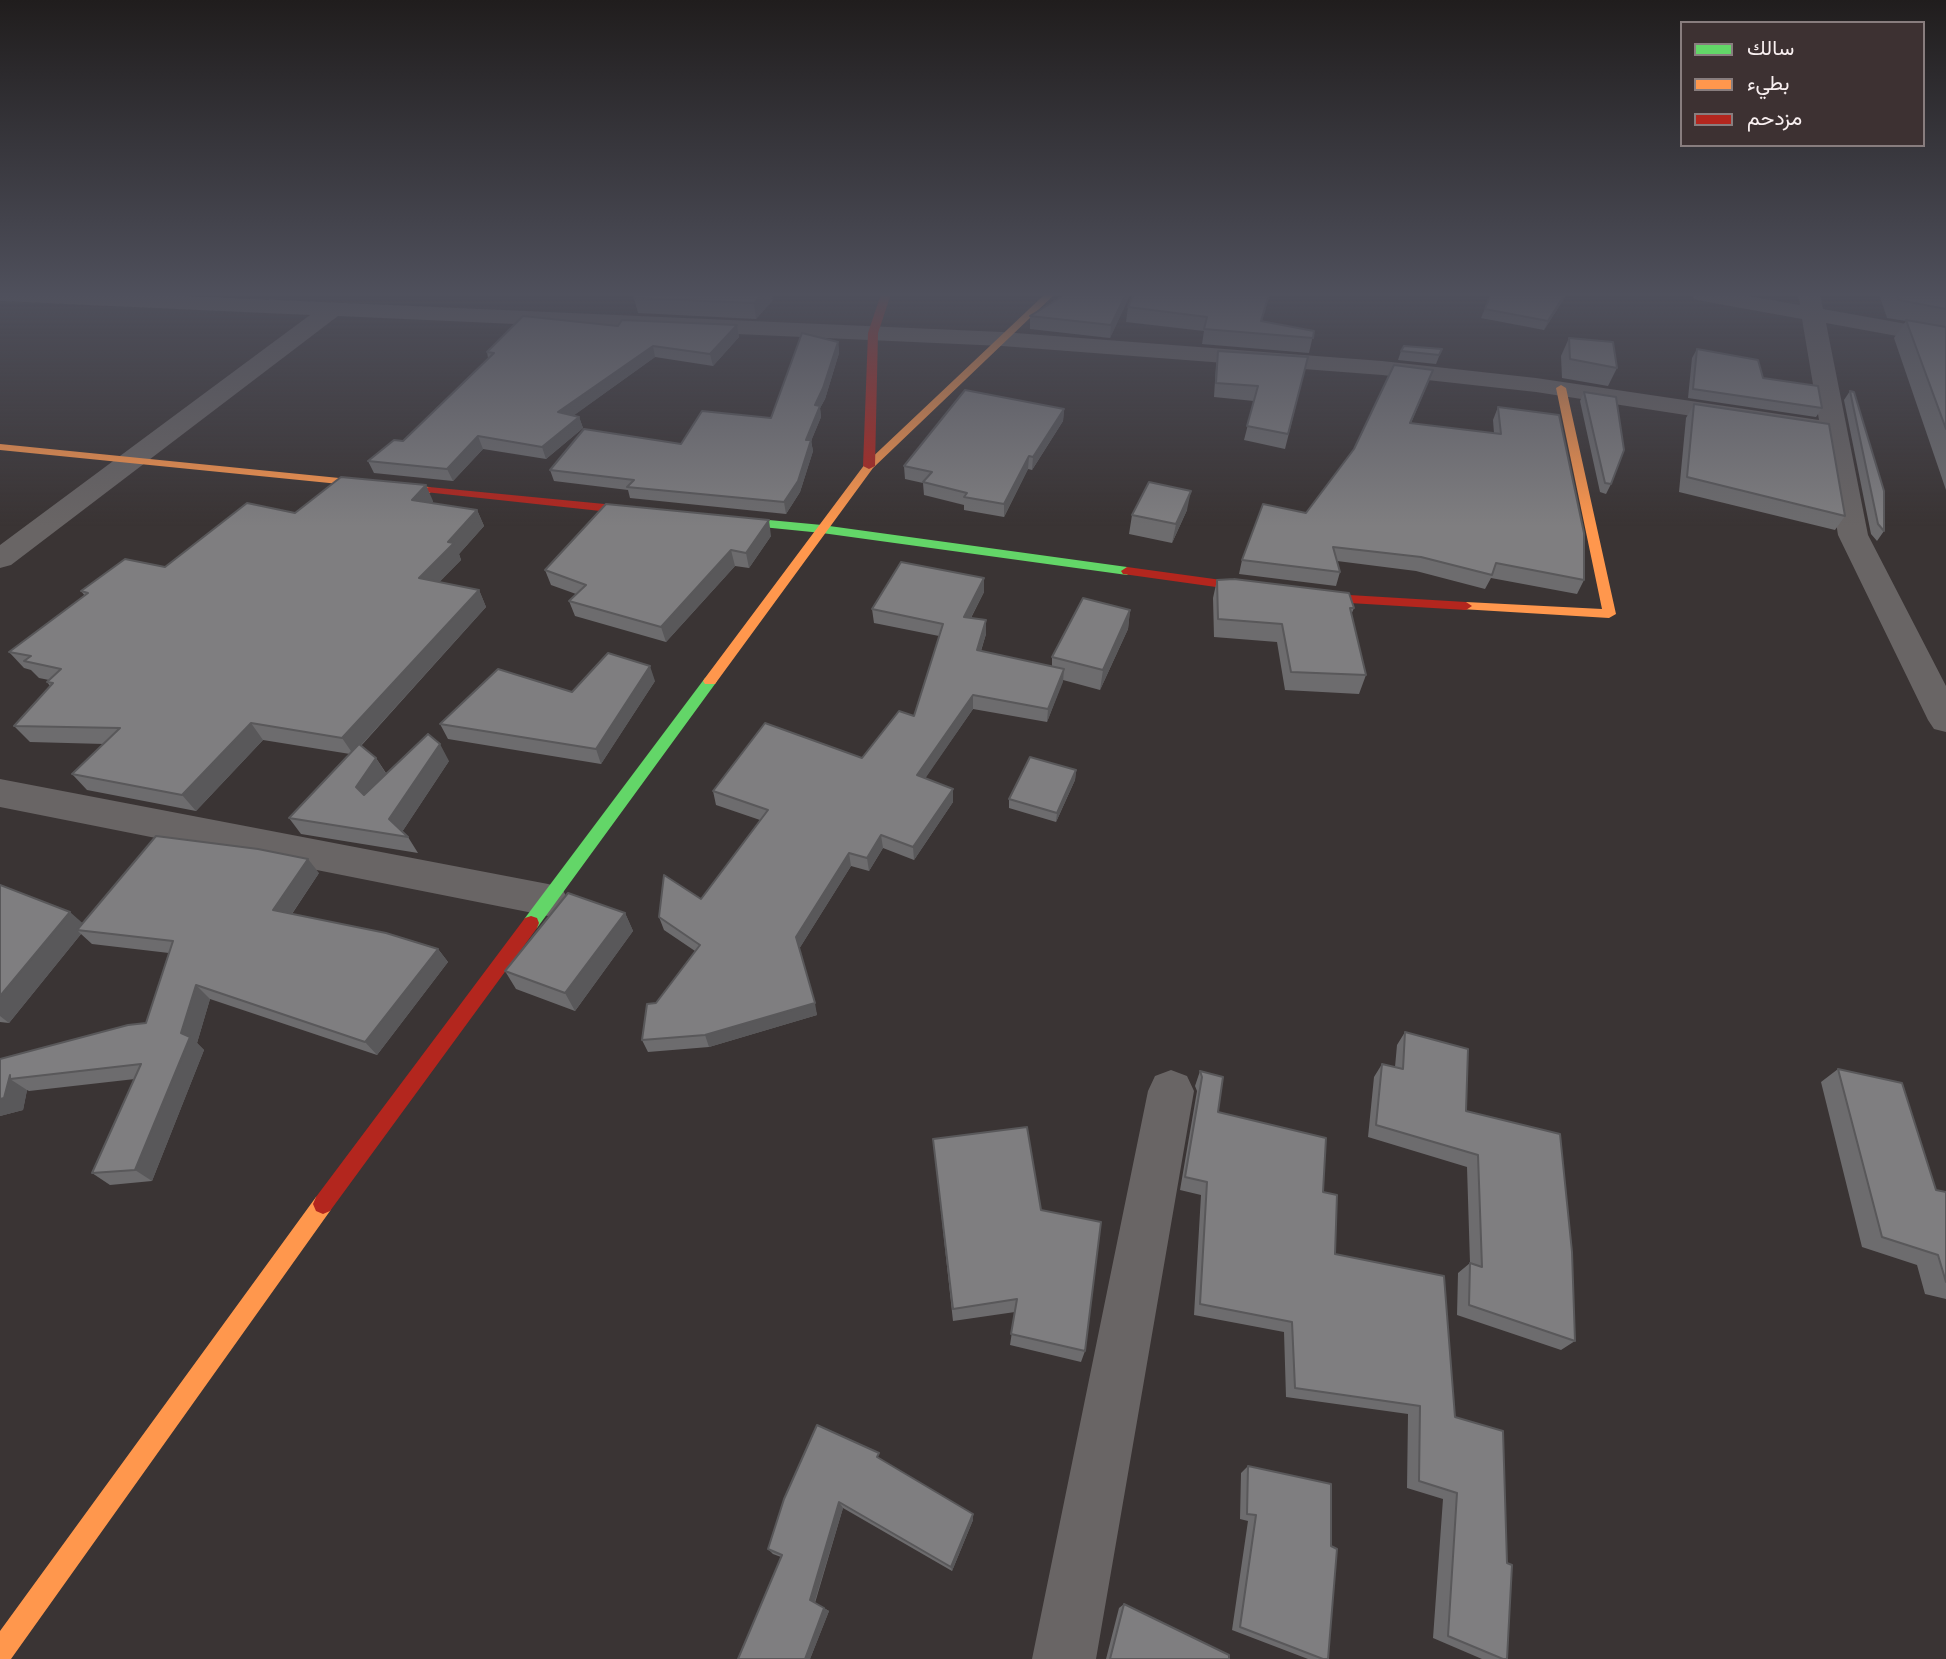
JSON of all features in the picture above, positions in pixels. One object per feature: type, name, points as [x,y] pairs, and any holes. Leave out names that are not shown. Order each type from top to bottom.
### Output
[{"type":"street","points":[[0,559],[250,371]]},
{"type":"street","points":[[869,466],[872,371]]},
{"type":"street","points":[[0,1653],[276,1268],[869,466],[968,371]]},
{"type":"street","points":[[1413,371],[1561,388],[1834,429]]},
{"type":"street","points":[[1823,371],[1853,535],[1946,720]]},
{"type":"street","points":[[698,517],[822,529],[1316,597],[1609,614],[1561,388]]},
{"type":"street","points":[[0,447],[670,514]]},
{"type":"street","points":[[0,793],[548,900]]},
{"type":"street","points":[[1064,1659],[1171,1091]]},
{"type":"building","points":[[475,371],[616,371],[558,412],[579,417],[542,447],[478,436],[447,469],[368,461],[394,440],[403,441]]},
{"type":"building","points":[[788,371],[828,371],[815,405],[820,406],[806,440],[811,440],[798,481],[784,502],[627,487],[634,480],[550,470],[584,429],[681,444],[702,411],[771,418]]},
{"type":"building","points":[[1217,371],[1304,371],[1288,434],[1247,426],[1258,386],[1216,383]]},
{"type":"building","points":[[1391,371],[1432,371],[1410,423],[1501,434],[1498,407],[1559,415],[1584,533],[1584,580],[1496,563],[1492,575],[1421,557],[1333,547],[1340,572],[1242,560],[1263,504],[1306,513],[1354,449]]},
{"type":"building","points":[[1695,371],[1761,371],[1763,378],[1818,386],[1822,408],[1693,389]]},
{"type":"building","points":[[1925,371],[1946,371],[1946,429]]},
{"type":"building","points":[[965,390],[1064,409],[1033,457],[1029,456],[1004,504],[964,497],[967,493],[923,482],[932,472],[904,466]]},
{"type":"building","points":[[1850,391],[1854,392],[1884,491],[1884,531],[1878,524]]},
{"type":"building","points":[[1584,392],[1616,397],[1624,450],[1611,484],[1605,483]]},
{"type":"building","points":[[1694,404],[1829,424],[1845,516],[1687,477]]},
{"type":"building","points":[[341,477],[426,485],[412,500],[477,510],[448,542],[454,543],[419,578],[479,590],[342,738],[251,723],[182,795],[72,774],[120,728],[14,726],[53,683],[47,682],[61,669],[24,661],[31,656],[9,652],[88,593],[81,591],[125,559],[165,567],[247,503],[295,513]]},
{"type":"building","points":[[1149,482],[1191,491],[1176,524],[1132,515]]},
{"type":"building","points":[[606,504],[769,520],[746,553],[731,550],[661,627],[569,601],[586,585],[545,570]]},
{"type":"building","points":[[901,562],[984,578],[964,617],[986,620],[977,650],[1064,669],[1048,709],[973,695],[917,775],[953,789],[913,847],[881,835],[867,858],[849,853],[796,937],[815,1003],[705,1035],[642,1040],[647,1004],[656,1003],[700,945],[659,917],[664,875],[701,899],[768,810],[713,791],[765,723],[862,758],[899,711],[914,716],[943,624],[872,609]]},
{"type":"building","points":[[1234,579],[1349,593],[1366,675],[1291,672],[1282,624],[1218,619],[1217,580]]},
{"type":"building","points":[[1083,598],[1130,610],[1103,670],[1052,657]]},
{"type":"building","points":[[608,653],[650,666],[596,749],[440,724],[498,669],[572,692]]},
{"type":"building","points":[[428,734],[440,744],[389,819],[408,837],[289,818],[359,744],[376,758],[356,787],[364,795]]},
{"type":"building","points":[[1030,757],[1076,770],[1057,813],[1009,799]]},
{"type":"building","points":[[156,836],[258,849],[308,859],[273,910],[386,933],[438,949],[365,1042],[196,985],[181,1033],[190,1037],[135,1170],[92,1173],[141,1064],[10,1079],[10,1075],[4,1098],[0,1099],[0,1059],[128,1025],[146,1023],[173,941],[77,930]]},
{"type":"building","points":[[0,885],[70,912],[0,996]]},
{"type":"building","points":[[568,893],[625,913],[565,993],[505,971]]},
{"type":"building","points":[[1405,1032],[1468,1049],[1466,1111],[1560,1134],[1572,1252],[1575,1341],[1469,1305],[1470,1263],[1482,1267],[1478,1155],[1376,1125],[1382,1064],[1403,1069]]},
{"type":"building","points":[[1838,1069],[1902,1083],[1936,1190],[1946,1192],[1946,1282],[1938,1255],[1882,1237]]},
{"type":"building","points":[[1200,1071],[1223,1077],[1218,1112],[1326,1138],[1323,1192],[1337,1195],[1335,1254],[1444,1276],[1455,1417],[1503,1431],[1507,1563],[1512,1565],[1507,1659],[1448,1636],[1457,1493],[1419,1481],[1420,1406],[1295,1388],[1292,1322],[1200,1304],[1207,1182],[1185,1177],[1202,1077]]},
{"type":"building","points":[[1027,1127],[1041,1210],[1101,1222],[1085,1351],[1011,1334],[1017,1299],[953,1309],[933,1139]]},
{"type":"building","points":[[817,1425],[879,1453],[877,1457],[973,1514],[951,1567],[839,1502],[810,1600],[824,1608],[805,1659],[738,1659],[782,1555],[768,1549],[784,1499]]},
{"type":"building","points":[[1248,1466],[1331,1484],[1331,1546],[1337,1549],[1328,1659],[1240,1627],[1256,1515],[1247,1514]]},
{"type":"building","points":[[1124,1604],[1229,1655],[1229,1659],[1110,1659]]},
{"type":"traffic: fast","points":[[716,519],[822,529],[1127,571]]},
{"type":"traffic: fast","points":[[531,923],[710,681]]},
{"type":"traffic: slow","points":[[710,681],[869,466],[969,371]]},
{"type":"traffic: slow","points":[[1466,606],[1609,614],[1561,388]]},
{"type":"traffic: slow","points":[[0,447],[429,490]]},
{"type":"traffic: slow","points":[[0,1653],[323,1204]]},
{"type":"traffic: jam","points":[[869,466],[872,371]]},
{"type":"traffic: jam","points":[[429,490],[656,513]]},
{"type":"traffic: jam","points":[[1127,571],[1316,597],[1466,606]]},
{"type":"traffic: jam","points":[[323,1204],[531,923]]}]
